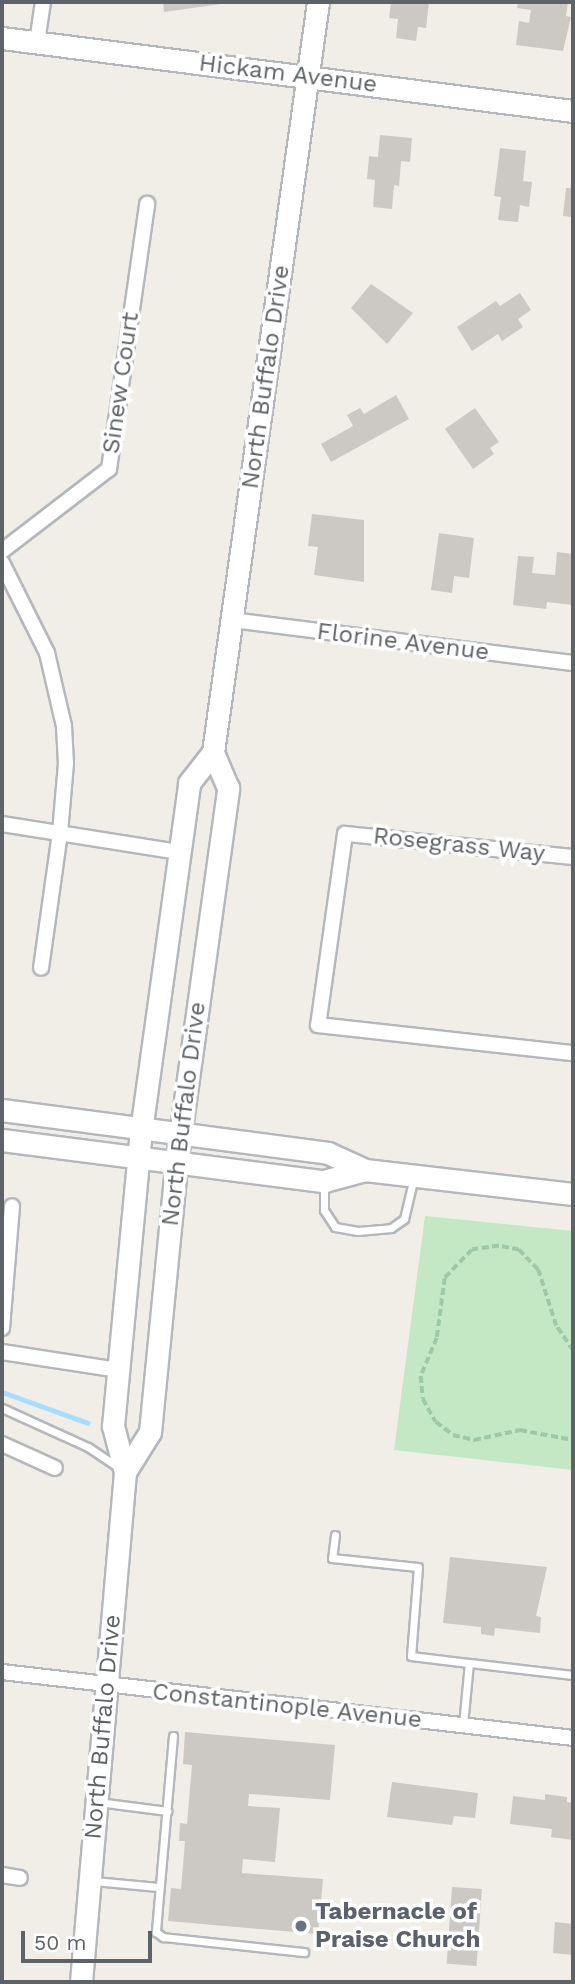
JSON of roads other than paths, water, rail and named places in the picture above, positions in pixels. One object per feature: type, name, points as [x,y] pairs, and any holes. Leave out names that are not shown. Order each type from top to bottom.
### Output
[{"type":"main road","name":"North Buffalo Drive","points":[[81,1982],[125,1472],[113,1426],[141,1131],[190,783],[213,752],[318,2]]},
{"type":"main road","name":"Hickam Avenue","points":[[2,38],[573,111]]},
{"type":"main road","name":"North Buffalo Drive","points":[[125,1472],[150,1432],[176,1165],[228,788],[213,752]]},
{"type":"main road","points":[[2,1110],[141,1131],[328,1153],[365,1170],[573,1194]]},
{"type":"main road","points":[[2,1140],[138,1161],[324,1181],[365,1170]]},
{"type":"street","points":[[37,42],[43,2]]},
{"type":"street","name":"Sinew Court","points":[[2,551],[109,469],[147,204]]},
{"type":"street","points":[[2,563],[47,653],[64,726],[66,763],[60,832],[41,968]]},
{"type":"street","name":"Florine Avenue","points":[[232,620],[573,663]]},
{"type":"street","points":[[2,824],[179,852]]},
{"type":"street","name":"Rosegrass Way","points":[[573,857],[345,834],[318,1025],[573,1053]]},
{"type":"street","points":[[2,1328],[12,1206]]},
{"type":"street","points":[[2,1352],[118,1370]]},
{"type":"street","points":[[2,1444],[55,1468]]},
{"type":"street","name":"Constantinople Avenue","points":[[2,1672],[573,1738]]},
{"type":"street","points":[[2,1875],[20,1878]]},
{"type":"lane","points":[[324,1181],[324,1210],[335,1227],[358,1231],[391,1228],[404,1219],[415,1176]]},
{"type":"lane","points":[[2,1408],[88,1447],[125,1472]]},
{"type":"lane","points":[[335,1535],[332,1558],[418,1567],[411,1656],[573,1675]]},
{"type":"lane","points":[[463,1725],[469,1663]]},
{"type":"lane","points":[[173,1736],[155,1923],[163,1937],[304,1952]]},
{"type":"lane","points":[[96,1802],[166,1811]]},
{"type":"lane","points":[[89,1881],[158,1887]]},
{"type":"waterway","points":[[2,1392],[88,1423]]},
{"type":"place","name":"Tabernacle of Praise Church","points":[[301,1926]]}]
